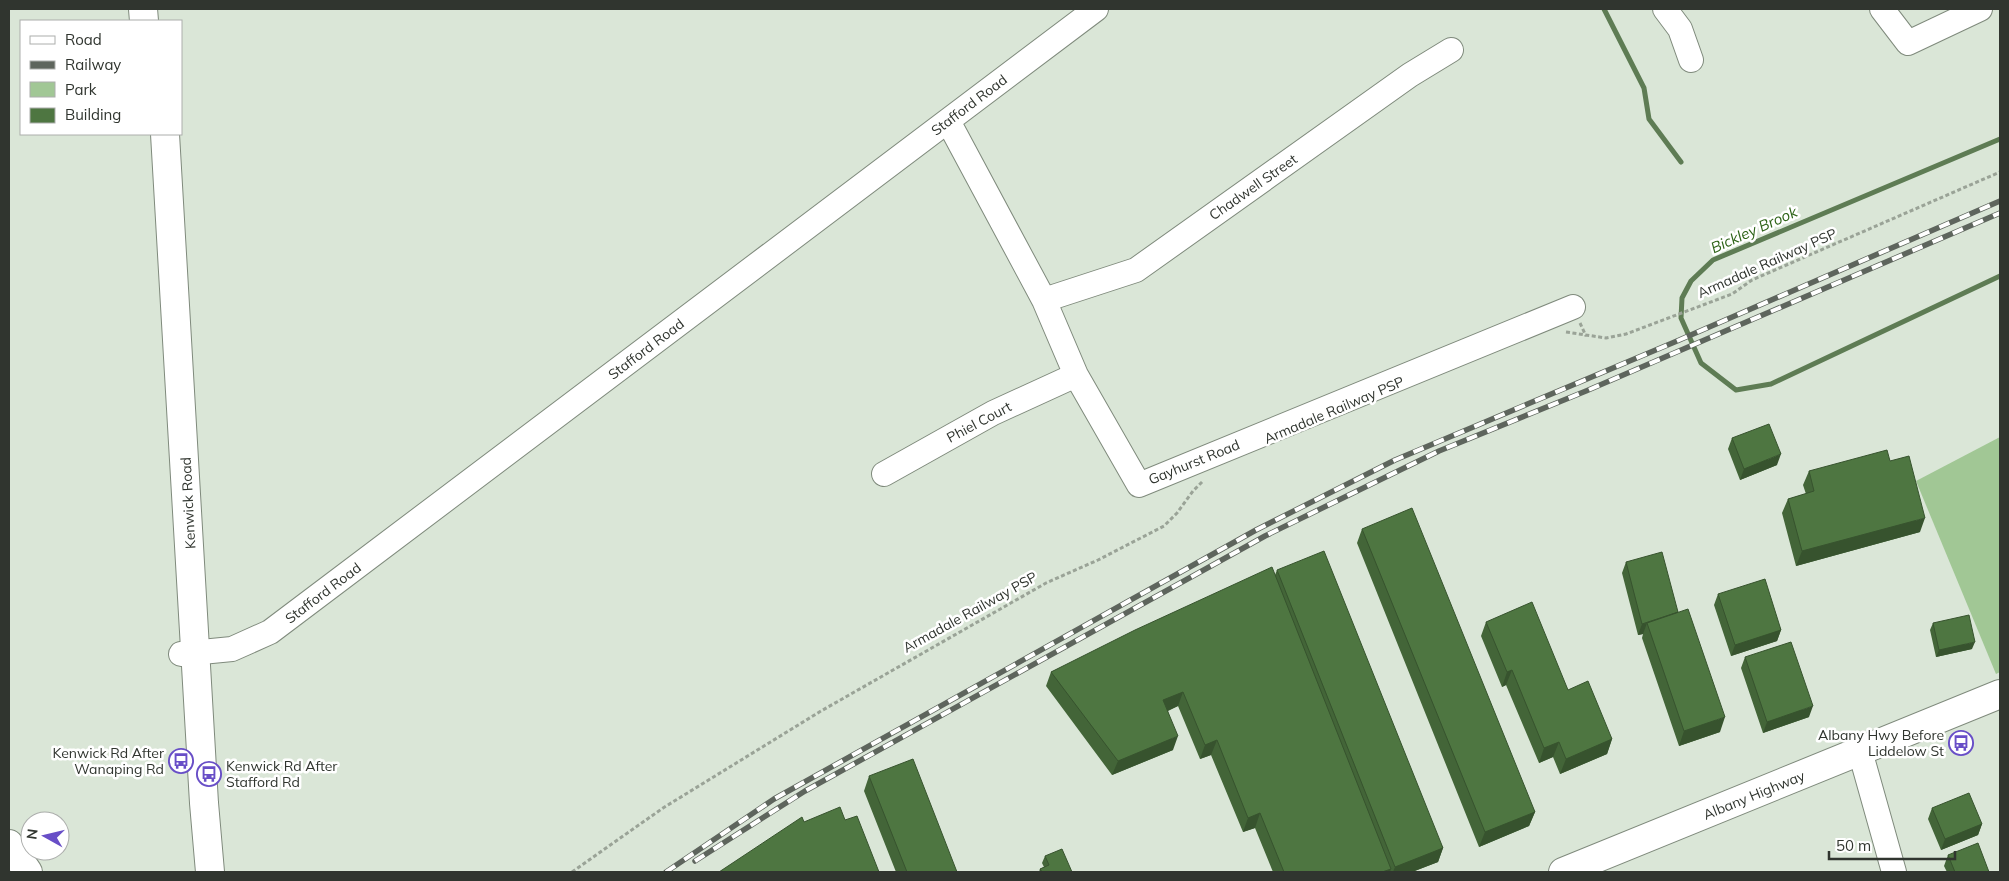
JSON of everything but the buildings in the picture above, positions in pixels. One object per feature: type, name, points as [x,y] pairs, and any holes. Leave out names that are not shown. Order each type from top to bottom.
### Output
[{"type":"main road","name":"Kenwick Road","points":[[150,135],[189,653],[210,872]]},
{"type":"main road","name":"Kenwick Road","points":[[165,135],[189,653],[195,872]]},
{"type":"main road","name":"Albany Highway","points":[[1605,872],[1863,759],[2000,694]]},
{"type":"main road","name":"Albany Highway","points":[[1563,872],[1863,759],[2000,712]]},
{"type":"main road","points":[[9,844],[28,872]]},
{"type":"street","name":"Stafford Road","points":[[189,653],[232,649],[270,632],[1096,9]]},
{"type":"street","points":[[1665,9],[1680,29],[1691,60]]},
{"type":"street","points":[[1882,9],[1908,44],[1980,9]]},
{"type":"street","name":"Chadwell Street","points":[[1044,300],[1136,270],[1410,75],[1451,50]]},
{"type":"street","name":"Gayhurst Road","points":[[948,121],[1044,300],[1076,375],[1139,485],[1574,307]]},
{"type":"street","name":"Phiel Court","points":[[884,474],[993,412],[1076,375]]},
{"type":"street","points":[[1863,759],[1894,872]]},
{"type":"path","name":"Armadale Railway PSP","points":[[1564,332],[1586,336],[1613,337],[1626,334],[1732,294],[1752,280],[2000,172]]},
{"type":"path","name":"Armadale Railway PSP","points":[[572,872],[674,800],[871,682],[1046,582],[1098,560],[1164,526],[1178,513],[1193,491],[1210,476]]},
{"type":"green space","points":[[2000,437],[2000,672],[1996,674],[1916,481]]},
{"type":"waterway","points":[[1604,9],[1644,88],[1649,119],[1681,162]]},
{"type":"waterway","name":"Bickley Brook","points":[[2000,139],[1713,260],[1691,281],[1682,298],[1681,318],[1701,363],[1736,390],[1771,384],[2000,276]]},
{"type":"railway","points":[[666,872],[774,799],[1256,530],[1395,460],[1677,341],[2000,201]]},
{"type":"railway","points":[[695,861],[805,791],[1265,536],[1439,451],[1586,391],[2000,213]]},
{"type":"place","name":"Albany Hwy Before Liddelow St","points":[[1961,743]]},
{"type":"place","name":"Kenwick Rd After Wanaping Rd","points":[[181,761]]},
{"type":"place","name":"Kenwick Rd After Stafford Rd","points":[[209,774]]}]
